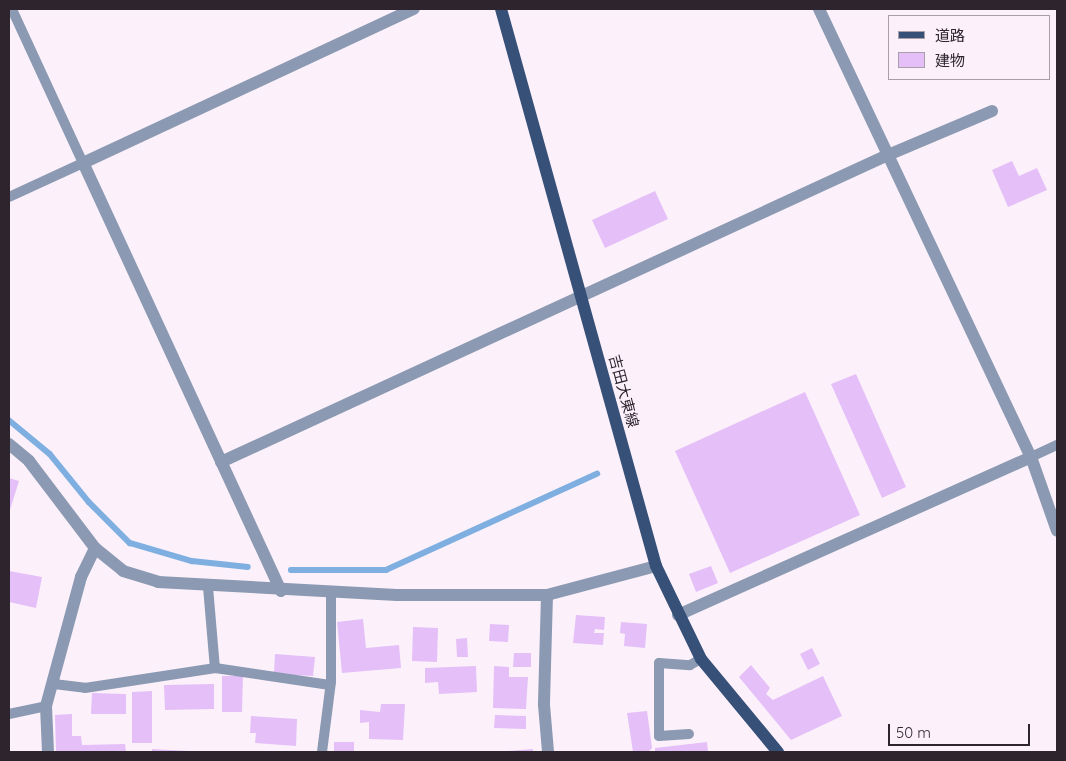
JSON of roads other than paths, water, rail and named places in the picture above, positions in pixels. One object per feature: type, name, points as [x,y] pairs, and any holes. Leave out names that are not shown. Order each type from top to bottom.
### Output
[{"type":"main road","name":"吉田大東線","points":[[501,9],[656,566],[678,616],[701,659],[742,712],[778,752]]},
{"type":"street","points":[[281,590],[83,163],[414,9]]},
{"type":"street","points":[[819,9],[1031,456],[1057,531]]},
{"type":"street","points":[[221,462],[582,298],[888,155],[992,111]]},
{"type":"street","points":[[9,444],[29,461],[95,548],[123,571],[158,582],[208,587],[475,597],[547,595],[656,566]]},
{"type":"street","points":[[678,616],[1031,456]]},
{"type":"street","points":[[48,752],[46,706],[54,684],[81,577],[95,548]]},
{"type":"street","points":[[547,595],[544,704],[548,752]]},
{"type":"lane","points":[[9,198],[83,163],[12,9]]},
{"type":"lane","points":[[1031,456],[1057,445]]},
{"type":"lane","points":[[208,587],[215,668]]},
{"type":"lane","points":[[322,752],[330,685],[331,592]]},
{"type":"lane","points":[[689,734],[658,736],[659,663],[690,665],[701,659]]},
{"type":"lane","points":[[54,684],[85,688],[215,668],[330,685]]},
{"type":"lane","points":[[9,714],[46,706]]},
{"type":"waterway","points":[[9,420],[50,454],[89,502],[130,543],[192,561],[248,567]]},
{"type":"waterway","points":[[291,570],[386,570],[597,474]]}]
